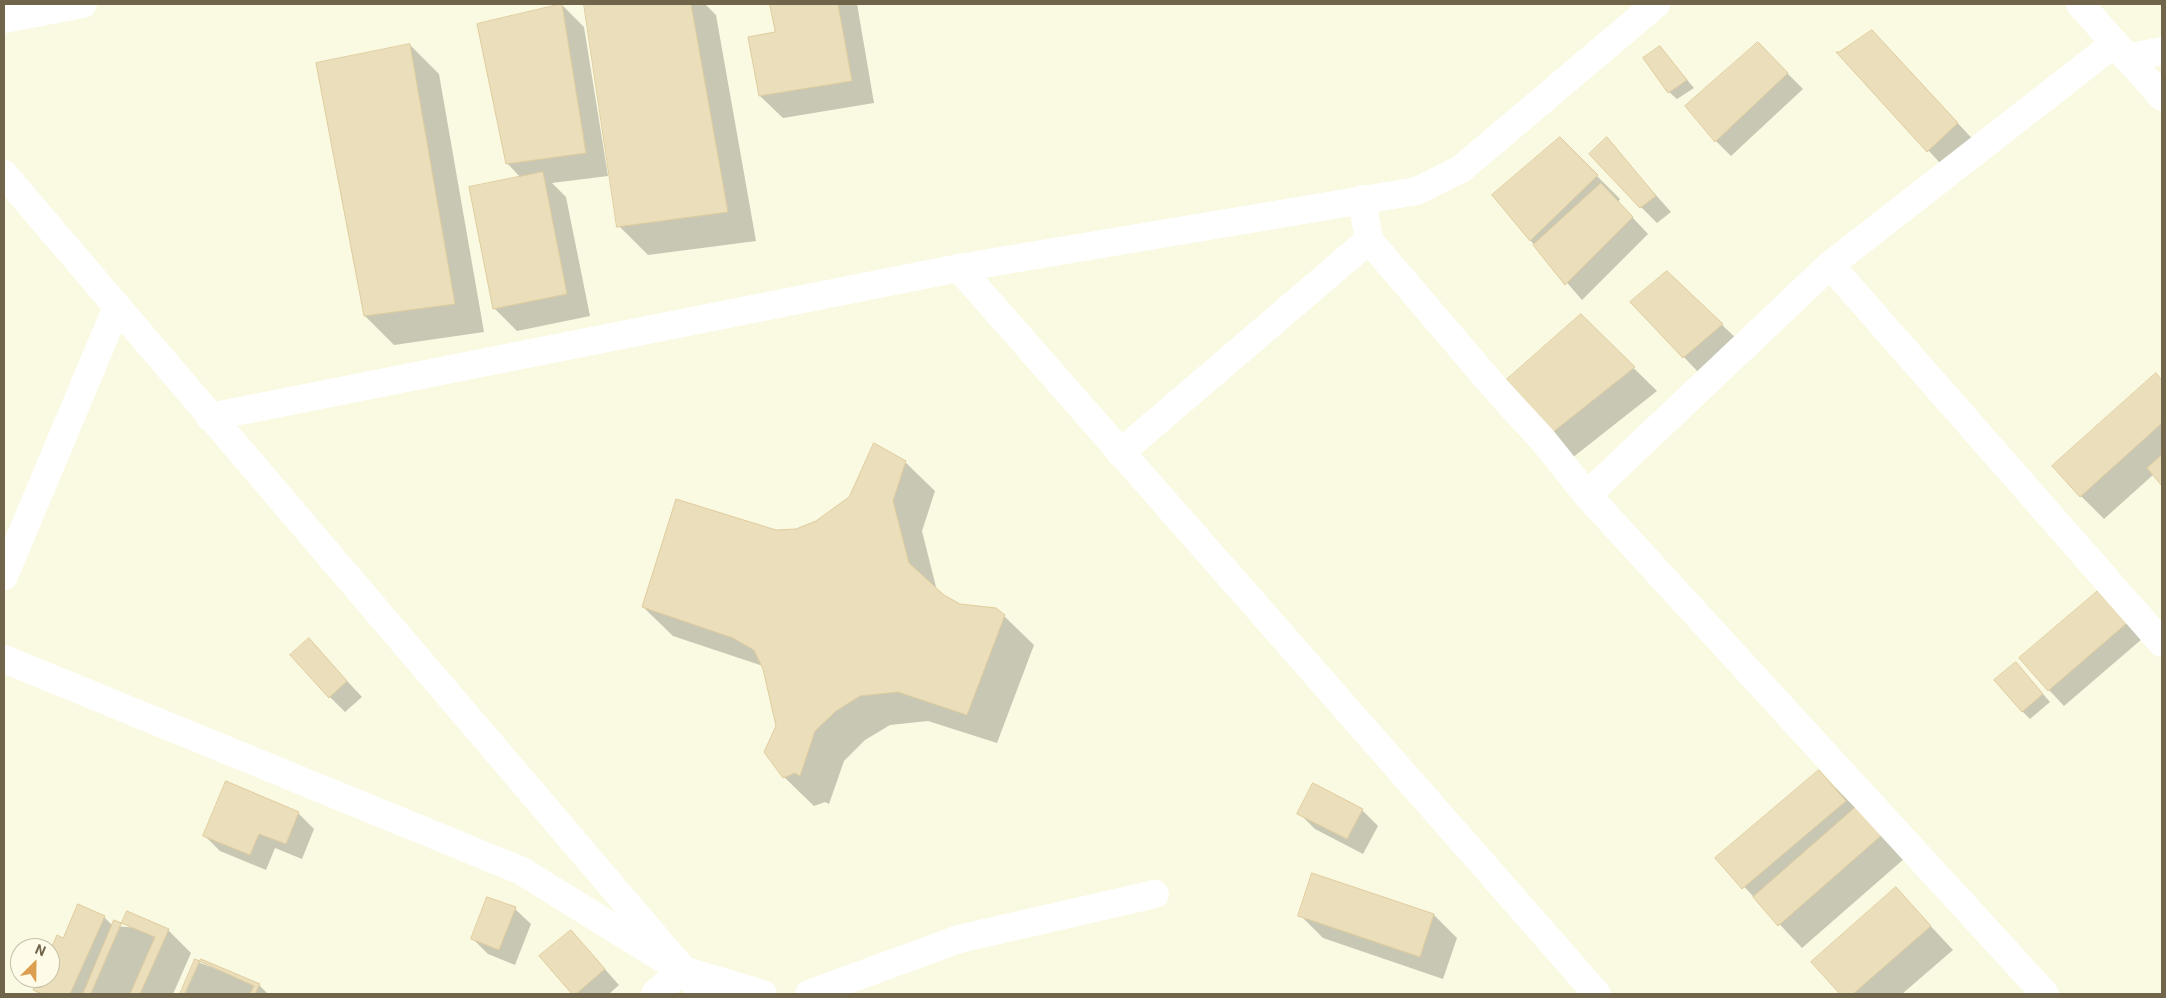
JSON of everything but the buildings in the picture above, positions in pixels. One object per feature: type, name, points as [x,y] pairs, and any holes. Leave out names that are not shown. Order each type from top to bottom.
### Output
[{"type":"street","points":[[4,20],[83,4]]},
{"type":"street","points":[[210,417],[958,268],[1417,190],[1461,169],[1656,4]]},
{"type":"street","points":[[2080,4],[2162,97]]},
{"type":"street","points":[[1587,495],[1830,265],[2121,50],[2162,52]]},
{"type":"street","points":[[4,174],[704,994]]},
{"type":"street","points":[[1362,198],[1369,240],[1496,389],[1543,440],[1587,495],[2044,994]]},
{"type":"street","points":[[1120,453],[1369,240]]},
{"type":"street","points":[[1830,265],[2162,643]]},
{"type":"street","points":[[958,268],[1597,994]]},
{"type":"street","points":[[4,576],[117,307]]},
{"type":"street","points":[[4,658],[522,872],[682,970],[763,994]]},
{"type":"street","points":[[809,994],[959,939],[1155,894]]},
{"type":"street","points":[[655,994],[682,970]]}]
